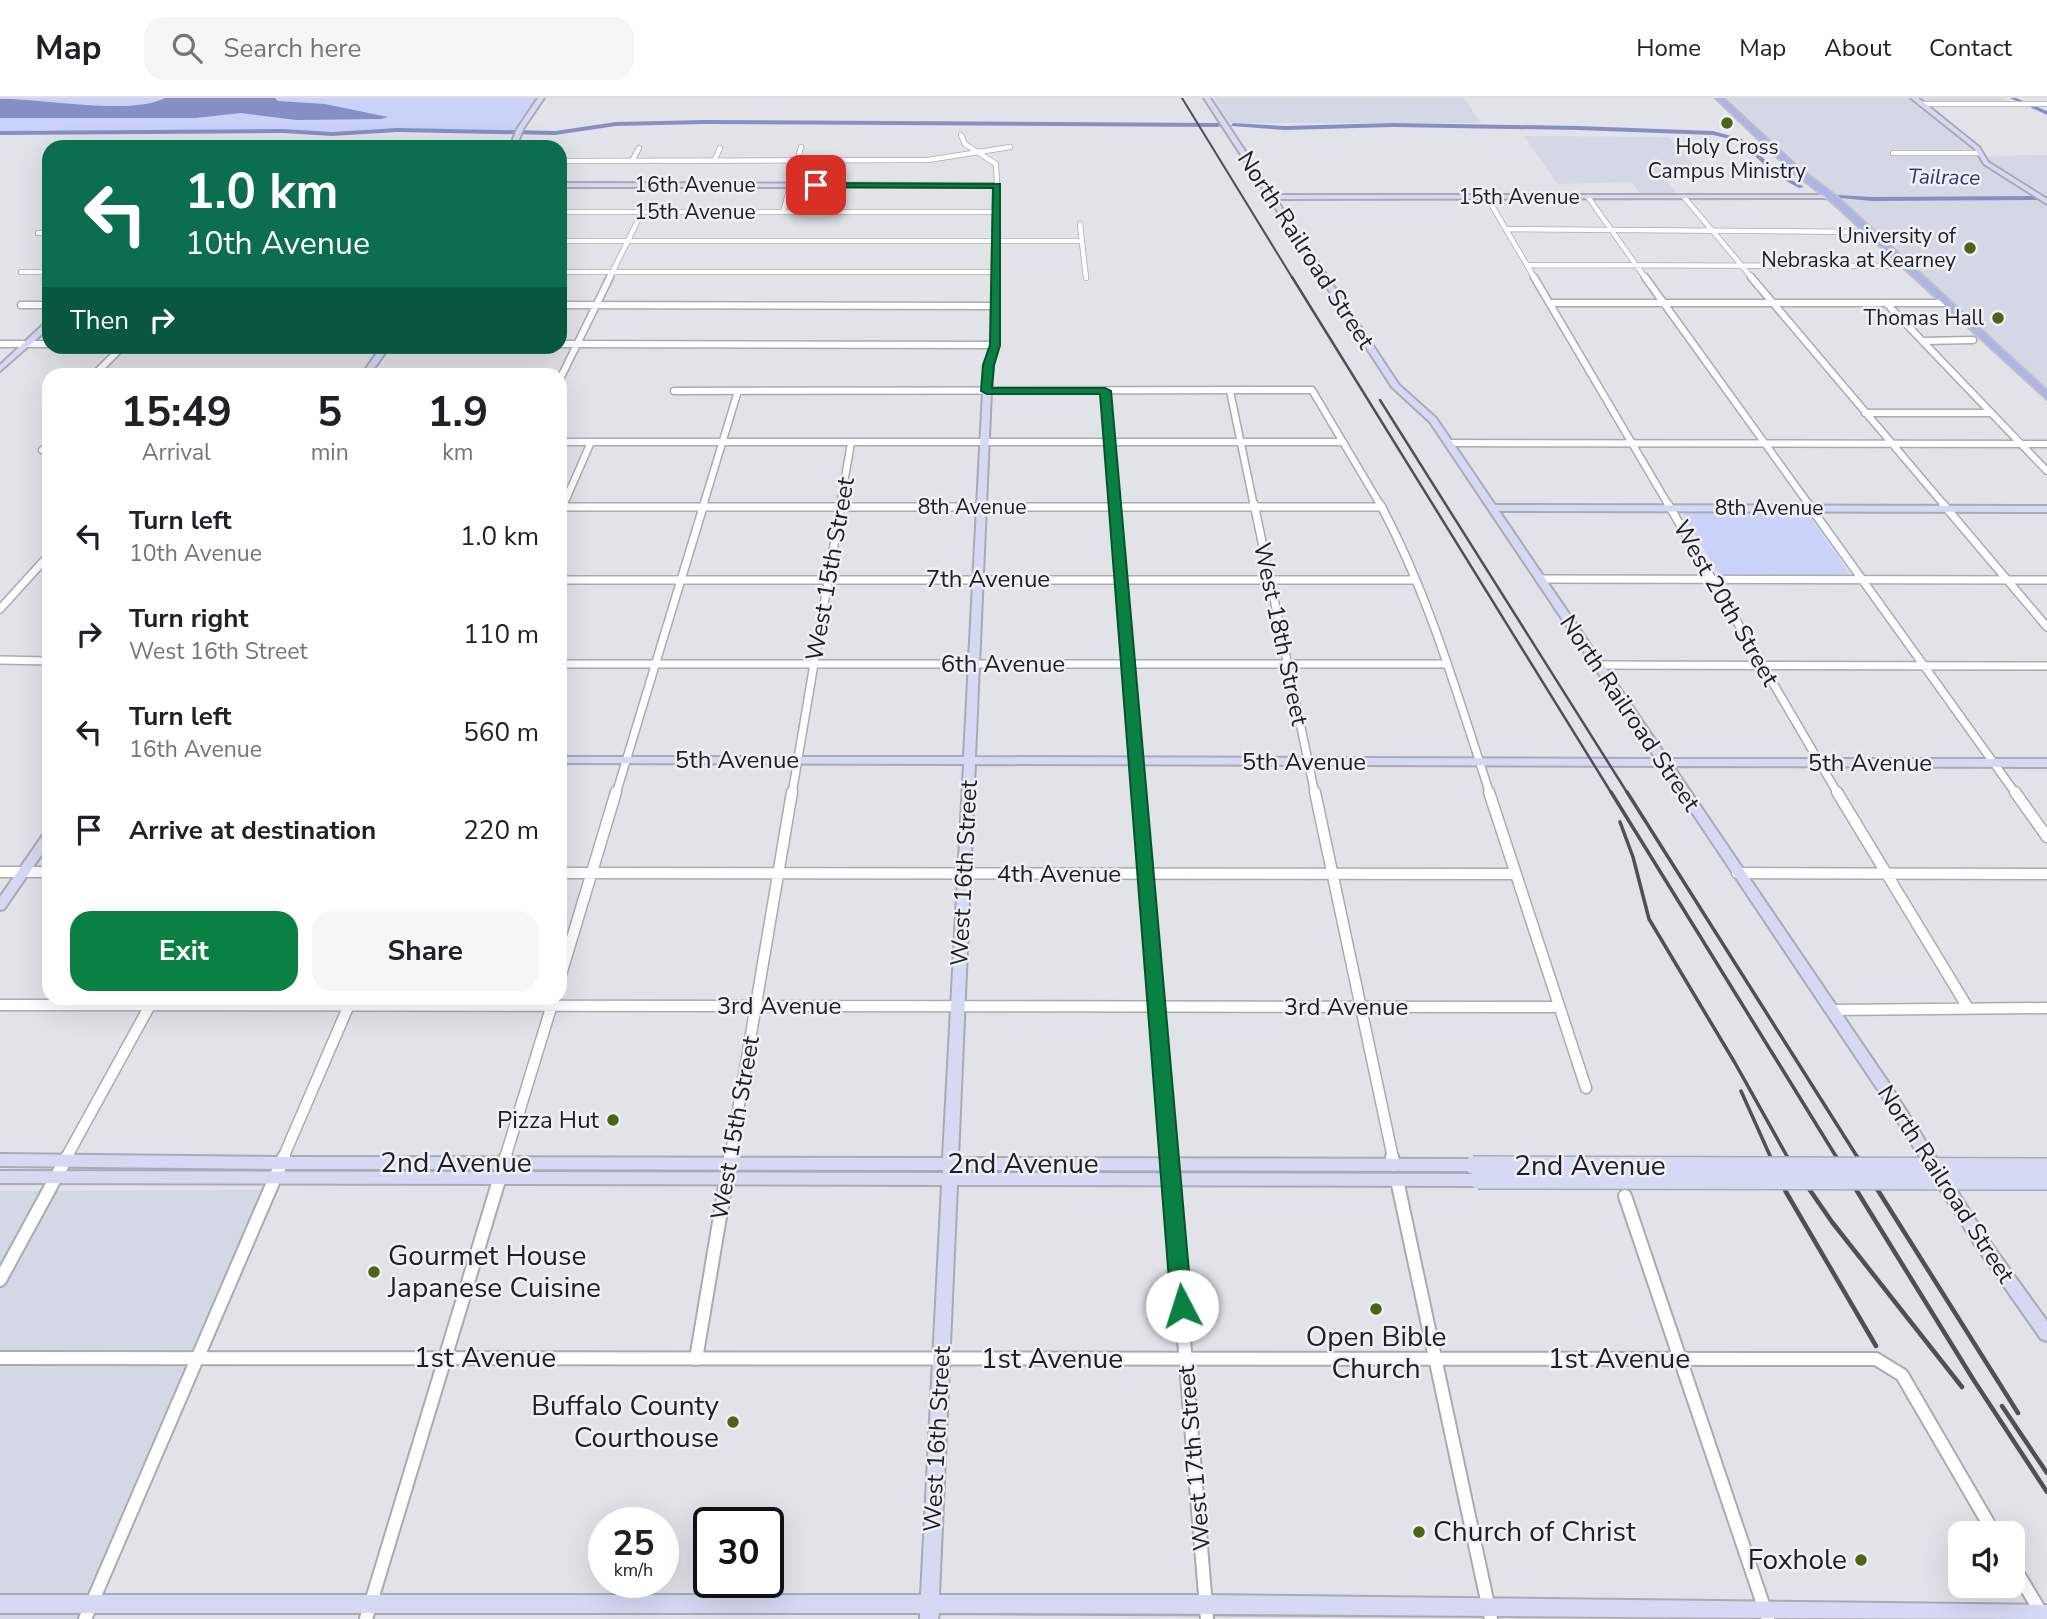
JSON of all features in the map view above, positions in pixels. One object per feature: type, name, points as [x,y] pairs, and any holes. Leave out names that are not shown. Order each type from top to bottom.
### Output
[{"type":"main road","points":[[1719,98],[2047,396]]},
{"type":"main road","points":[[1827,197],[1856,230],[2047,406]]},
{"type":"street","points":[[515,140],[541,98]]},
{"type":"street","name":"North Railroad Street","points":[[1207,98],[1396,387],[1429,415],[1830,1010],[1980,1240],[2047,1334]]},
{"type":"street","points":[[1914,98],[1967,139],[1994,169],[2046,202]]},
{"type":"street","points":[[1922,104],[2047,104]]},
{"type":"street","points":[[961,135],[965,144],[980,153]]},
{"type":"street","points":[[783,212],[801,147]]},
{"type":"street","points":[[881,160],[883,147]]},
{"type":"street","points":[[632,160],[639,148]]},
{"type":"street","points":[[714,160],[720,148]]},
{"type":"street","points":[[567,161],[943,159],[1010,148]]},
{"type":"street","name":"West 16th Street","points":[[929,1611],[984,443],[989,365],[995,345],[996,164],[980,153]]},
{"type":"street","points":[[1894,153],[1980,153]]},
{"type":"street","name":"16th Avenue","points":[[567,185],[997,185]]},
{"type":"street","name":"15th Avenue","points":[[1274,197],[1827,197]]},
{"type":"street","name":"West 20th Street","points":[[1487,197],[1820,763],[1968,1008]]},
{"type":"street","points":[[1588,197],[2047,837]]},
{"type":"street","points":[[1684,197],[2047,627]]},
{"type":"street","name":"15th Avenue","points":[[567,212],[997,212]]},
{"type":"street","points":[[565,368],[642,212]]},
{"type":"street","points":[[1080,224],[1086,278]]},
{"type":"street","points":[[1506,229],[1869,232]]},
{"type":"street","points":[[567,241],[1082,241]]},
{"type":"street","points":[[1527,265],[1906,266]]},
{"type":"street","points":[[21,272],[42,272]]},
{"type":"street","points":[[567,272],[996,272]]},
{"type":"street","points":[[1551,303],[1947,303]]},
{"type":"street","points":[[1886,303],[2047,471]]},
{"type":"street","points":[[21,305],[42,305]]},
{"type":"street","points":[[567,305],[995,306]]},
{"type":"street","points":[[0,369],[42,330]]},
{"type":"street","points":[[1923,341],[1973,340]]},
{"type":"street","points":[[0,344],[42,344]]},
{"type":"street","points":[[567,344],[995,345]]},
{"type":"street","points":[[101,368],[115,354]]},
{"type":"street","points":[[674,391],[1312,390],[1382,507],[1415,580],[1447,664],[1586,1088]]},
{"type":"street","points":[[567,955],[738,391]]},
{"type":"street","name":"West 17th Street","points":[[1105,391],[1207,1611]]},
{"type":"street","name":"West 18th Street","points":[[1230,391],[1490,1614]]},
{"type":"street","points":[[1865,413],[1991,413]]},
{"type":"street","points":[[567,442],[1343,442]]},
{"type":"street","points":[[567,498],[591,442]]},
{"type":"street","name":"West 15th Street","points":[[696,1359],[851,443]]},
{"type":"street","points":[[1448,443],[2047,444]]},
{"type":"street","name":"8th Avenue","points":[[567,510],[703,507],[1382,507]]},
{"type":"street","name":"8th Avenue","points":[[1492,508],[2047,509]]},
{"type":"street","points":[[0,609],[42,563]]},
{"type":"street","points":[[1540,579],[2047,580]]},
{"type":"street","name":"7th Avenue","points":[[567,580],[1415,580]]},
{"type":"street","points":[[0,660],[42,661]]},
{"type":"street","name":"6th Avenue","points":[[567,664],[1447,664]]},
{"type":"street","points":[[1598,665],[2047,666]]},
{"type":"street","name":"5th Avenue","points":[[567,760],[2047,763]]},
{"type":"street","points":[[0,906],[42,845]]},
{"type":"street","points":[[0,872],[42,872]]},
{"type":"street","name":"4th Avenue","points":[[567,873],[1515,874]]},
{"type":"street","points":[[1737,873],[2047,874]]},
{"type":"street","name":"3rd Avenue","points":[[567,1002],[756,1006],[1559,1007]]},
{"type":"street","name":"3rd Avenue","points":[[0,1005],[42,1004]]},
{"type":"street","points":[[0,1280],[150,1005]]},
{"type":"street","points":[[88,1611],[349,1005]]},
{"type":"street","points":[[369,1611],[552,1005]]},
{"type":"street","points":[[1830,1010],[2047,1008]]},
{"type":"street","name":"2nd Avenue","points":[[0,1160],[65,1160],[278,1171],[499,1178],[728,1171]]},
{"type":"street","name":"2nd Avenue","points":[[0,1177],[504,1163],[728,1171],[950,1172],[1171,1180],[1396,1173],[2047,1167]]},
{"type":"street","name":"2nd Avenue","points":[[950,1172],[1170,1163],[1396,1173]]},
{"type":"street","name":"2nd Avenue","points":[[1475,1173],[2047,1181]]},
{"type":"street","points":[[1625,1196],[1767,1615]]},
{"type":"street","name":"1st Avenue","points":[[0,1359],[1876,1359],[1902,1375],[1987,1521]]},
{"type":"street","points":[[2025,1583],[2045,1612]]},
{"type":"street","points":[[0,1604],[88,1611],[1207,1611],[1767,1615],[2045,1612]]},
{"type":"shaded area","points":[[0,98],[536,98],[513,131],[399,129],[330,132],[283,130],[91,133],[40,130],[0,132]]},
{"type":"shaded area","points":[[165,98],[275,98],[278,101],[325,104],[388,117],[296,120],[241,113],[196,118],[0,118],[0,99],[131,106]]},
{"type":"shaded area","points":[[1214,98],[1464,98],[1481,123],[1230,123]]},
{"type":"shaded area","name":"University of Nebraska at Kearney","points":[[1727,98],[2001,98],[2014,104],[1919,103],[1968,142],[1980,156],[2047,155],[2047,392]]},
{"type":"shaded area","points":[[1524,136],[1668,137],[1707,179],[1667,180],[1678,195],[1643,196],[1631,182],[1558,184]]},
{"type":"shaded area","points":[[1803,511],[1808,514],[1849,572],[1847,576],[1724,577],[1718,573],[1683,515],[1690,512]]},
{"type":"shaded area","points":[[262,1190],[76,1619],[0,1619],[0,1191]]},
{"type":"waterway","points":[[2012,98],[2047,113]]},
{"type":"waterway","name":"Tailrace","points":[[0,133],[283,131],[332,134],[397,130],[555,133],[616,124],[704,122],[1218,125]]},
{"type":"waterway","name":"Tailrace","points":[[1233,125],[1285,128],[1393,125],[1578,128],[1713,133],[1740,140],[1779,175],[1801,187]]},
{"type":"waterway","name":"Tailrace","points":[[1840,196],[1872,199],[2047,198]]},
{"type":"railway","points":[[1182,98],[1293,279]]},
{"type":"railway","points":[[1292,277],[1612,794]]},
{"type":"railway","points":[[1380,400],[1628,794]]},
{"type":"railway","points":[[1611,792],[1837,1158]]},
{"type":"railway","points":[[1627,792],[1858,1158]]},
{"type":"railway","points":[[1620,822],[1633,857],[1649,919],[1788,1158]]},
{"type":"railway","points":[[1741,1091],[1771,1158]]},
{"type":"railway","points":[[1770,1157],[1786,1192],[1876,1346]]},
{"type":"railway","points":[[1787,1157],[1832,1222],[1962,1387]]},
{"type":"railway","points":[[1836,1157],[1973,1379],[2047,1492]]},
{"type":"railway","points":[[1857,1157],[2018,1413]]},
{"type":"railway","points":[[2002,1406],[2047,1473]]},
{"type":"place","name":"Holy Cross Campus Ministry","points":[[1727,123]]},
{"type":"place","name":"University of Nebraska at Kearney","points":[[1970,248]]},
{"type":"place","name":"Thomas Hall","points":[[1998,318]]},
{"type":"place","name":"Pizza Hut","points":[[613,1120]]},
{"type":"place","name":"Gourmet House Japanese Cuisine","points":[[374,1272]]},
{"type":"place","name":"Open Bible Church","points":[[1376,1309]]},
{"type":"place","name":"Buffalo County Courthouse","points":[[733,1422]]},
{"type":"place","name":"Church of Christ","points":[[1419,1532]]},
{"type":"place","name":"Foxhole","points":[[1861,1560]]},
{"type":"route","points":[[816,185],[997,185],[995,345],[989,365],[987,391],[1105,391],[1182,1306]]}]
